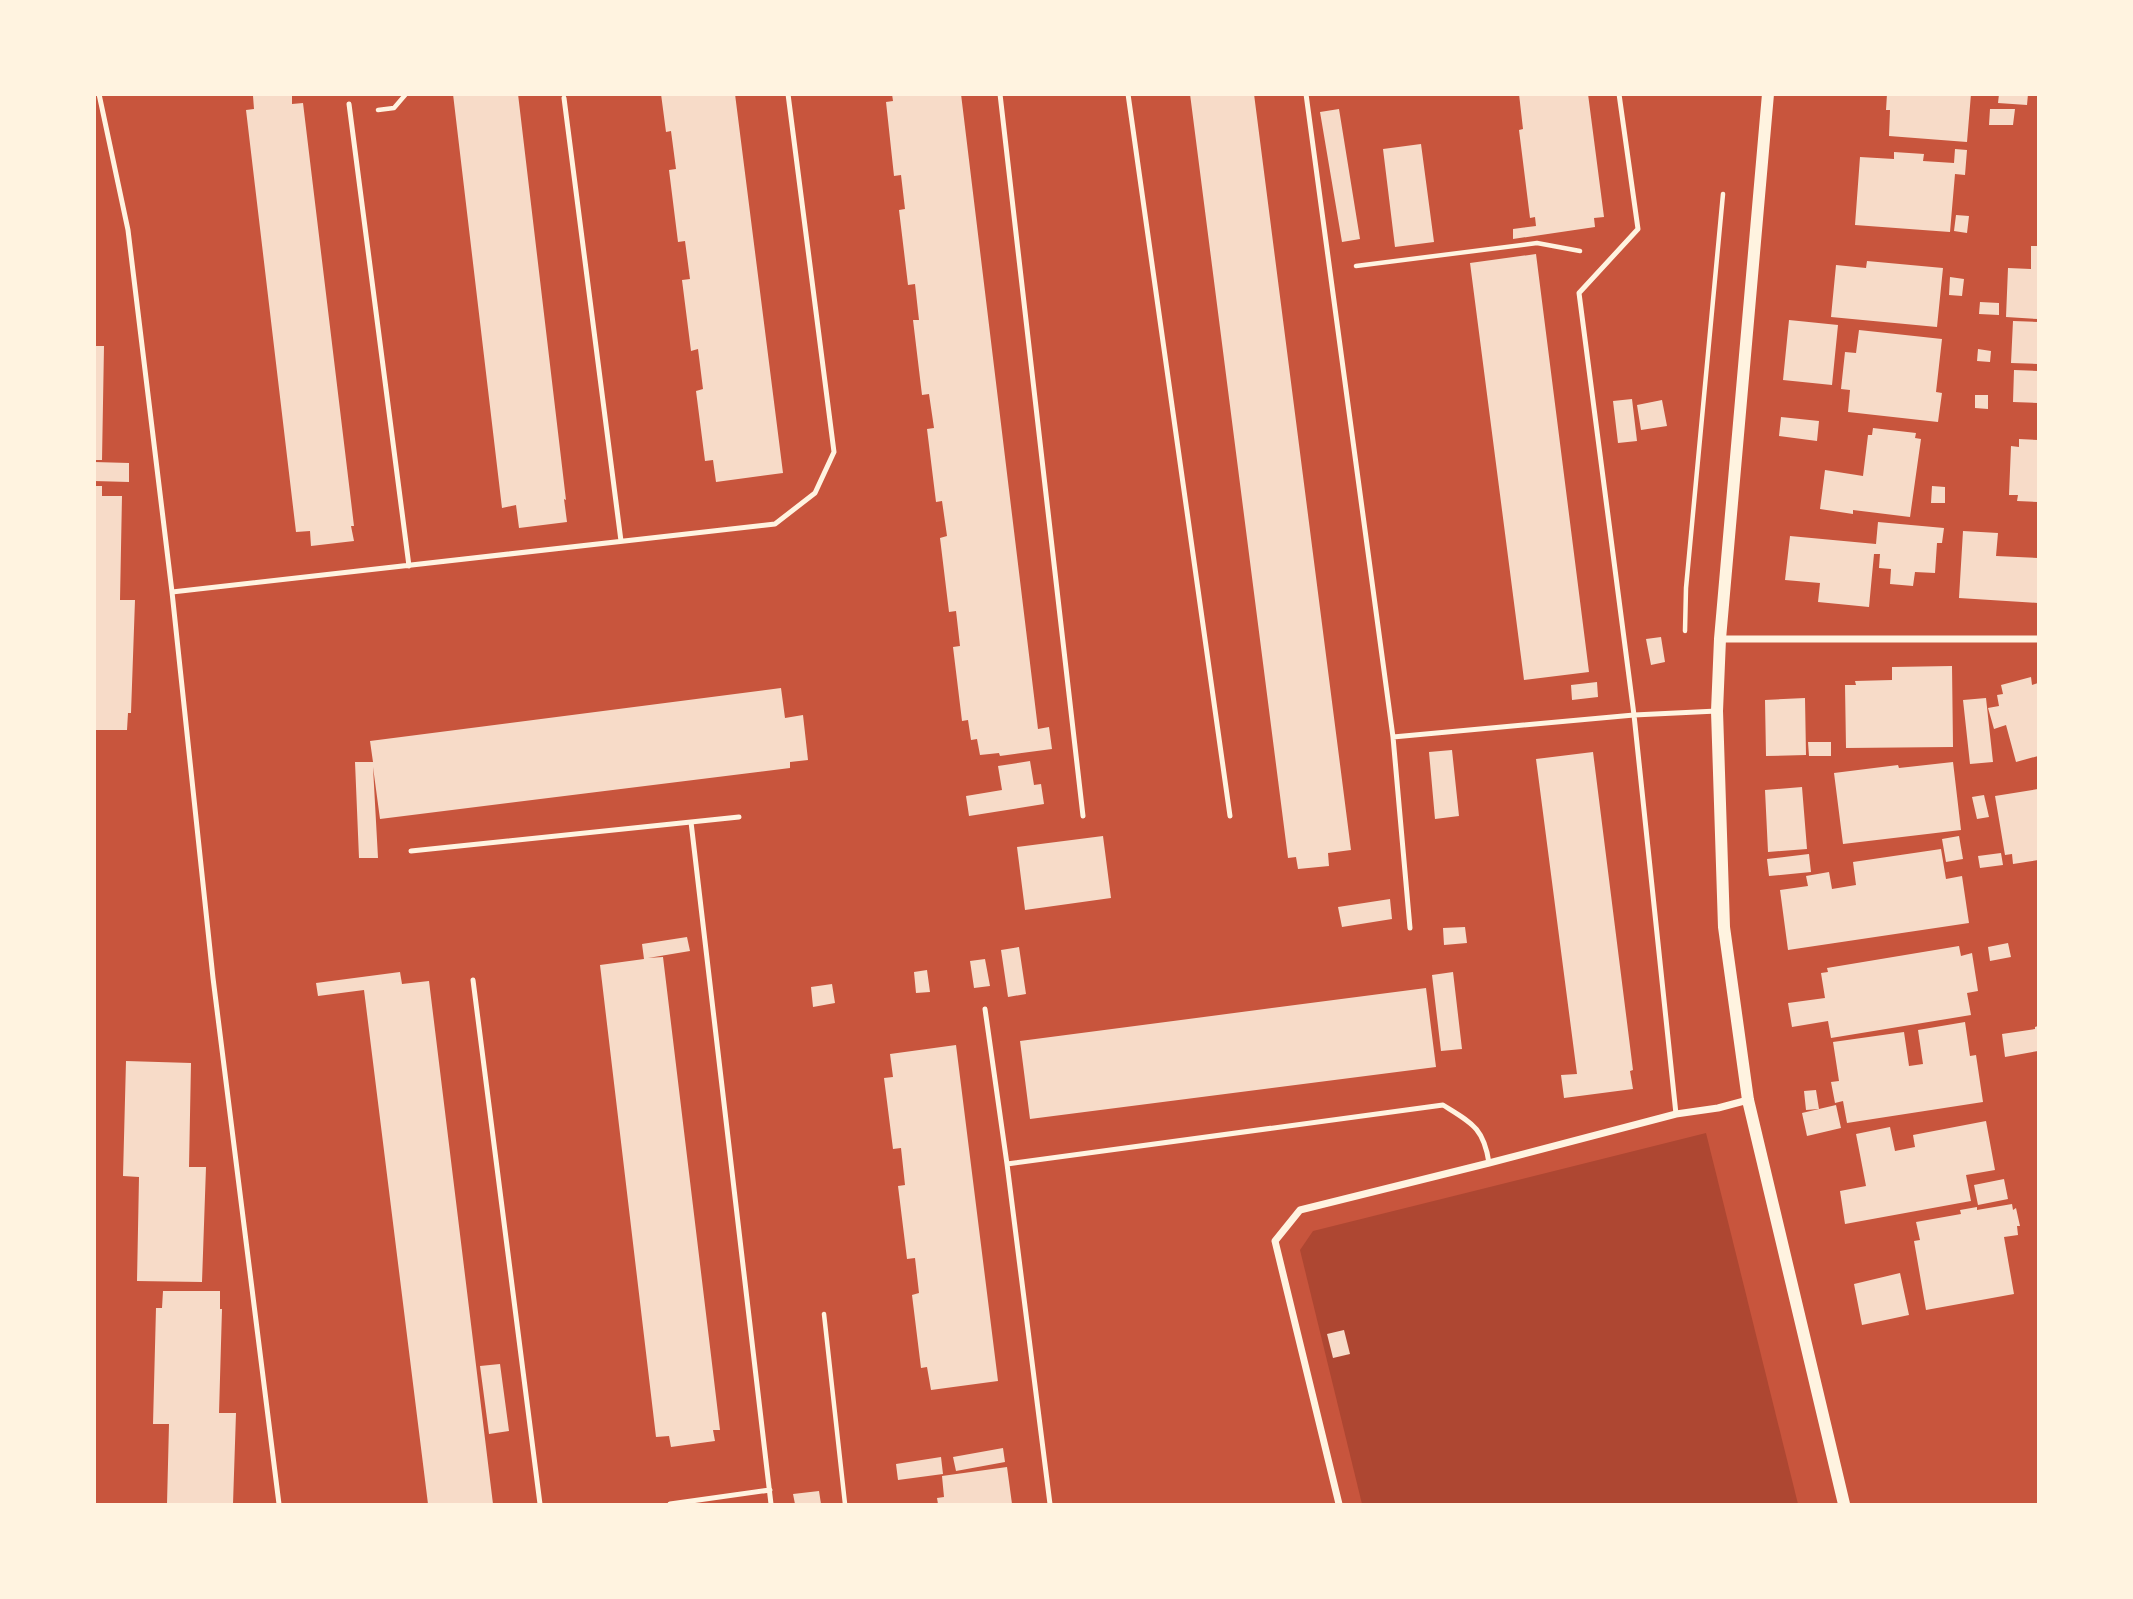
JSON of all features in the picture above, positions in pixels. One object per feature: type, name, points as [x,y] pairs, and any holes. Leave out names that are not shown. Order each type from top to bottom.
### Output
[{"type":"street","points":[[1768,94],[1720,639],[1717,711],[1724,927],[1748,1100],[1844,1504]]},
{"type":"street","points":[[1720,639],[2039,639]]},
{"type":"street","points":[[1339,1504],[1275,1241],[1300,1210],[1676,1114],[1718,1108],[1748,1100]]},
{"type":"lane","points":[[99,94],[128,230],[172,592],[213,978],[279,1504]]},
{"type":"lane","points":[[172,592],[775,524],[815,494],[834,452],[788,94]]},
{"type":"lane","points":[[1000,94],[1083,816]]},
{"type":"lane","points":[[1128,94],[1230,816]]},
{"type":"lane","points":[[1306,94],[1393,737],[1410,928]]},
{"type":"lane","points":[[1619,94],[1638,229],[1579,293],[1634,715],[1676,1114]]},
{"type":"lane","points":[[564,98],[621,541]]},
{"type":"lane","points":[[349,104],[409,566]]},
{"type":"lane","points":[[1393,737],[1634,715],[1717,711]]},
{"type":"lane","points":[[411,851],[739,817]]},
{"type":"lane","points":[[691,822],[771,1504]]},
{"type":"lane","points":[[473,980],[540,1504]]},
{"type":"lane","points":[[985,1009],[1049,1504]]},
{"type":"lane","points":[[1007,1164],[1443,1105],[1473,1124],[1486,1144],[1489,1163]]},
{"type":"lane","points":[[670,1504],[770,1490]]},
{"type":"path","points":[[1330,269],[1537,243],[1611,258]]},
{"type":"path","points":[[824,1314],[845,1504]]},
{"type":"shaded area","points":[[1706,1133],[1798,1504],[1362,1504],[1300,1250],[1313,1231]]},
{"type":"building","points":[[292,94],[292,104],[303,103],[354,541],[311,546],[310,531],[296,532],[246,110],[254,109],[253,96]]},
{"type":"building","points":[[453,94],[518,94],[567,522],[519,528],[516,505],[502,508]]},
{"type":"building","points":[[661,94],[735,94],[783,473],[716,482],[713,460],[705,461],[696,391],[703,389],[698,349],[691,351],[682,280],[690,279],[685,241],[678,242],[669,170],[676,169],[671,131],[666,132]]},
{"type":"building","points":[[892,94],[961,94],[1038,729],[1049,727],[1052,749],[1000,756],[999,753],[980,755],[977,739],[971,740],[968,720],[962,721],[953,647],[960,646],[956,611],[949,612],[940,538],[947,536],[942,501],[936,502],[927,429],[934,428],[929,394],[922,395],[913,320],[919,320],[915,284],[908,285],[899,210],[905,209],[901,175],[894,176],[886,102],[893,101]]},
{"type":"building","points":[[1190,94],[1254,94],[1351,850],[1328,853],[1329,866],[1298,869],[1296,857],[1288,858]]},
{"type":"building","points":[[1519,94],[1588,94],[1604,217],[1594,218],[1595,227],[1513,239],[1513,229],[1536,226],[1535,217],[1530,218],[1519,130],[1523,129]]},
{"type":"building","points":[[1887,94],[1971,94],[1967,142],[1889,136],[1890,110],[1886,110]]},
{"type":"building","points":[[1999,94],[2028,94],[2027,105],[1998,103]]},
{"type":"building","points":[[1339,109],[1360,239],[1342,242],[1320,112]]},
{"type":"building","points":[[1990,109],[2015,109],[2013,125],[1989,125]]},
{"type":"building","points":[[1421,144],[1434,242],[1395,247],[1383,149]]},
{"type":"building","points":[[1955,149],[1967,150],[1965,175],[1955,174],[1950,232],[1855,225],[1860,157],[1894,159],[1894,152],[1924,154],[1923,161],[1954,163]]},
{"type":"building","points":[[1956,215],[1969,216],[1967,233],[1954,231]]},
{"type":"building","points":[[2031,246],[2038,246],[2038,319],[2006,317],[2008,268],[2031,269]]},
{"type":"building","points":[[1536,254],[1589,672],[1524,680],[1470,263]]},
{"type":"building","points":[[1867,261],[1943,268],[1937,327],[1831,317],[1836,265],[1866,268]]},
{"type":"building","points":[[1950,277],[1964,279],[1962,296],[1949,295]]},
{"type":"building","points":[[1980,302],[1999,303],[1999,315],[1979,314]]},
{"type":"building","points":[[1789,320],[1838,325],[1832,385],[1783,380]]},
{"type":"building","points":[[2013,321],[2038,322],[2038,364],[2011,363]]},
{"type":"building","points":[[1859,330],[1942,339],[1936,392],[1942,393],[1938,422],[1848,412],[1850,390],[1841,389],[1845,352],[1856,353]]},
{"type":"building","points":[[94,346],[104,346],[102,460],[94,460]]},
{"type":"building","points":[[1978,349],[1991,351],[1990,362],[1977,361]]},
{"type":"building","points":[[2014,370],[2038,371],[2038,403],[2013,402]]},
{"type":"building","points":[[1975,395],[1988,395],[1988,409],[1975,408]]},
{"type":"building","points":[[1632,399],[1637,441],[1618,443],[1613,401]]},
{"type":"building","points":[[1662,400],[1667,426],[1641,430],[1637,405]]},
{"type":"building","points":[[1781,417],[1819,421],[1817,441],[1779,436]]},
{"type":"building","points":[[1873,428],[1916,433],[1915,438],[1921,439],[1910,517],[1820,509],[1825,470],[1863,476],[1868,435],[1872,435]]},
{"type":"building","points":[[2019,439],[2038,440],[2038,502],[2017,501],[2018,495],[2009,495],[2011,446],[2019,447]]},
{"type":"building","points":[[94,462],[129,463],[129,482],[94,481]]},
{"type":"building","points":[[94,486],[102,486],[102,496],[122,496],[120,600],[135,600],[131,713],[128,713],[127,730],[94,730]]},
{"type":"building","points":[[1932,486],[1945,487],[1945,503],[1931,503]]},
{"type":"building","points":[[1878,522],[1944,528],[1942,543],[1937,543],[1935,573],[1915,572],[1913,586],[1890,584],[1891,569],[1879,568],[1880,554],[1874,554],[1869,607],[1818,602],[1820,583],[1785,580],[1790,536],[1876,544]]},
{"type":"building","points":[[1963,531],[1998,533],[1996,556],[2038,558],[2038,603],[1959,598]]},
{"type":"building","points":[[1661,637],[1665,662],[1651,665],[1646,639]]},
{"type":"building","points":[[1952,666],[1953,747],[1846,748],[1845,685],[1856,685],[1855,681],[1892,680],[1892,667]]},
{"type":"building","points":[[2031,677],[2032,685],[2038,683],[2038,756],[2016,762],[2006,725],[1994,729],[1988,708],[1999,706],[1997,695],[2003,694],[2001,685]]},
{"type":"building","points":[[1597,682],[1598,697],[1572,700],[1571,685]]},
{"type":"building","points":[[781,688],[785,718],[803,715],[808,760],[790,762],[790,768],[380,819],[373,767],[378,858],[359,858],[355,762],[373,762],[370,741]]},
{"type":"building","points":[[1805,698],[1806,755],[1766,756],[1765,700]]},
{"type":"building","points":[[1986,698],[1993,762],[1970,764],[1963,700]]},
{"type":"building","points":[[1808,742],[1831,742],[1831,756],[1809,756]]},
{"type":"building","points":[[1452,750],[1459,816],[1435,819],[1429,752]]},
{"type":"building","points":[[1593,752],[1633,1070],[1630,1071],[1633,1089],[1564,1098],[1561,1075],[1577,1074],[1536,759]]},
{"type":"building","points":[[1030,761],[1034,785],[1041,784],[1044,804],[969,816],[966,796],[1002,790],[998,766]]},
{"type":"building","points":[[1953,762],[1961,830],[1843,844],[1834,773]]},
{"type":"building","points":[[1802,787],[1807,849],[1768,852],[1765,790]]},
{"type":"building","points":[[2038,789],[2038,860],[2013,864],[2012,854],[2005,855],[1995,796]]},
{"type":"building","points":[[1984,795],[1989,817],[1977,819],[1972,797]]},
{"type":"building","points":[[1103,836],[1111,898],[1025,910],[1017,847]]},
{"type":"building","points":[[1959,836],[1963,859],[1946,862],[1942,839]]},
{"type":"building","points":[[1941,849],[1946,879],[1962,876],[1969,923],[1788,950],[1780,890],[1808,886],[1806,876],[1829,872],[1832,889],[1856,885],[1853,862]]},
{"type":"building","points":[[2001,853],[2003,865],[1980,868],[1978,856]]},
{"type":"building","points":[[1809,854],[1811,872],[1769,876],[1767,859]]},
{"type":"building","points":[[1390,899],[1392,919],[1342,927],[1338,907]]},
{"type":"building","points":[[1465,927],[1467,943],[1444,945],[1443,928]]},
{"type":"building","points":[[687,937],[690,951],[648,958],[663,957],[720,1430],[713,1430],[715,1441],[671,1447],[669,1436],[656,1437],[600,965],[644,959],[642,944]]},
{"type":"building","points":[[2008,943],[2011,957],[1990,961],[1988,947]]},
{"type":"building","points":[[1959,946],[1961,956],[1972,953],[1978,991],[1967,993],[1971,1015],[1831,1038],[1828,1021],[1792,1027],[1788,1003],[1825,998],[1821,973],[1828,972],[1827,968]]},
{"type":"building","points":[[1019,947],[1026,994],[1008,997],[1001,950]]},
{"type":"building","points":[[985,959],[990,986],[974,988],[970,961]]},
{"type":"building","points":[[927,970],[930,992],[916,993],[914,972]]},
{"type":"building","points":[[400,972],[402,984],[429,981],[493,1504],[428,1504],[364,990],[318,996],[316,983]]},
{"type":"building","points":[[1453,972],[1462,1049],[1441,1051],[1432,975]]},
{"type":"building","points":[[832,984],[835,1003],[813,1007],[811,987]]},
{"type":"building","points":[[1426,988],[1436,1067],[1030,1119],[1020,1041]]},
{"type":"building","points":[[1965,1022],[1970,1056],[1976,1055],[1983,1102],[1847,1123],[1843,1101],[1835,1103],[1831,1082],[1839,1081],[1833,1042],[1904,1032],[1909,1066],[1923,1064],[1918,1030]]},
{"type":"building","points":[[2038,1026],[2038,1051],[2005,1057],[2002,1034],[2035,1029]]},
{"type":"building","points":[[956,1045],[998,1381],[931,1390],[927,1367],[921,1368],[912,1295],[919,1293],[915,1258],[907,1259],[898,1186],[905,1185],[901,1148],[893,1149],[884,1078],[893,1077],[890,1054]]},
{"type":"building","points":[[126,1061],[191,1063],[189,1167],[206,1167],[202,1282],[137,1281],[139,1177],[123,1176]]},
{"type":"building","points":[[1816,1090],[1819,1109],[1806,1110],[1804,1091]]},
{"type":"building","points":[[1836,1105],[1841,1128],[1807,1136],[1802,1113]]},
{"type":"building","points":[[1986,1121],[1995,1170],[1966,1175],[1971,1201],[1845,1224],[1840,1191],[1866,1186],[1856,1134],[1890,1127],[1895,1151],[1915,1147],[1913,1135]]},
{"type":"building","points":[[2004,1179],[2008,1199],[1978,1205],[1974,1185]]},
{"type":"building","points":[[2012,1204],[2013,1210],[2016,1208],[2020,1226],[2017,1226],[2018,1235],[2004,1237],[2014,1294],[1926,1310],[1914,1241],[1920,1240],[1916,1222],[1961,1214],[1960,1210]]},
{"type":"building","points":[[1900,1273],[1909,1315],[1862,1325],[1854,1284]]},
{"type":"building","points":[[163,1291],[220,1291],[222,1309],[219,1413],[236,1413],[233,1504],[167,1504],[169,1424],[153,1424],[156,1308],[162,1308]]},
{"type":"building","points":[[1344,1330],[1350,1354],[1333,1358],[1327,1334]]},
{"type":"building","points":[[500,1364],[509,1431],[489,1434],[480,1366]]},
{"type":"building","points":[[1003,1448],[1005,1462],[956,1471],[953,1457]]},
{"type":"building","points":[[941,1457],[943,1474],[898,1480],[896,1464]]},
{"type":"building","points":[[1007,1467],[1012,1504],[938,1504],[937,1498],[944,1497],[942,1476]]},
{"type":"building","points":[[819,1491],[821,1504],[795,1504],[793,1494]]}]
